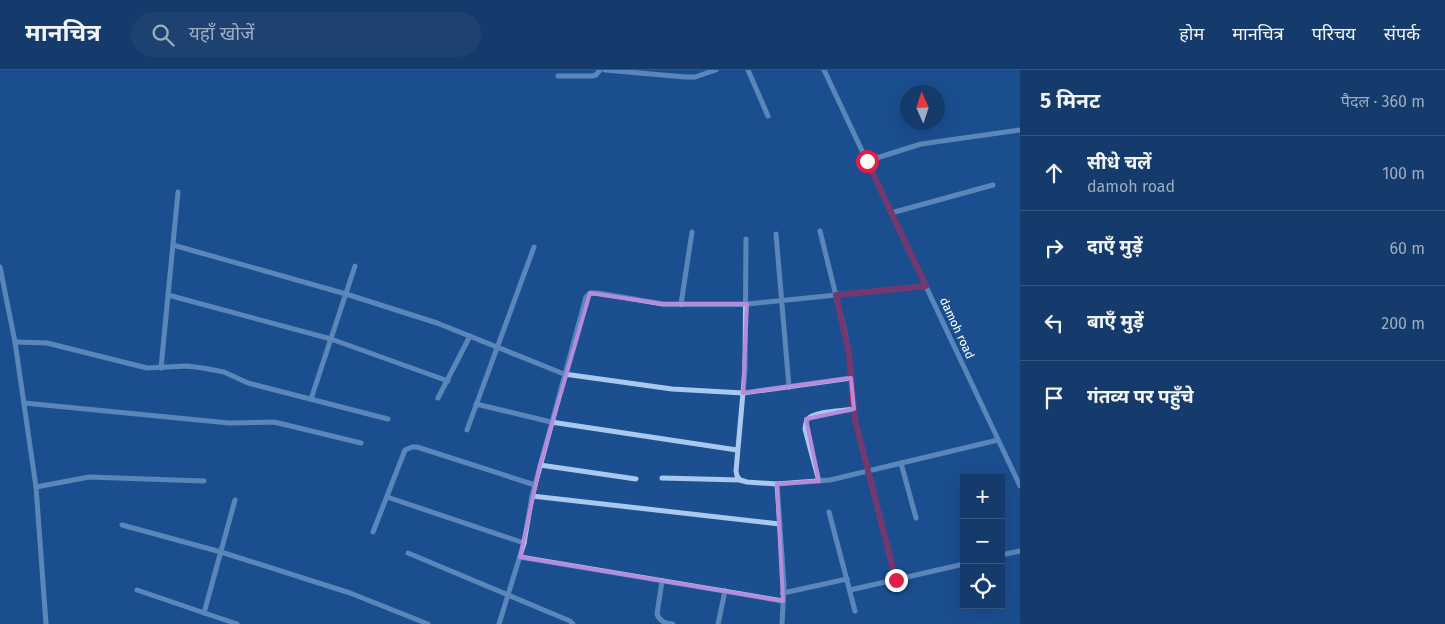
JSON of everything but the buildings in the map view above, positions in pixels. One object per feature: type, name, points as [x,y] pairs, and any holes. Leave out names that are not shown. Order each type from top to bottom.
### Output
[{"type":"street","points":[[558,76],[592,76],[596,75],[600,70]]},
{"type":"street","points":[[604,70],[652,72],[690,77],[716,70]]},
{"type":"street","points":[[748,70],[768,116]]},
{"type":"street","name":"damoh road","points":[[824,70],[1020,486]]},
{"type":"street","points":[[867,161],[921,144],[1020,130]]},
{"type":"street","points":[[891,212],[993,185]]},
{"type":"street","points":[[161,368],[178,192]]},
{"type":"street","points":[[820,231],[844,328],[854,409],[867,471],[896,580]]},
{"type":"street","points":[[681,304],[692,232]]},
{"type":"street","points":[[776,234],[789,386]]},
{"type":"street","points":[[740,480],[736,476],[743,393],[746,239]]},
{"type":"street","points":[[173,245],[346,294],[437,323],[564,374],[672,390],[743,393],[851,378]]},
{"type":"street","points":[[468,430],[496,347],[534,246]]},
{"type":"street","points":[[311,399],[355,266]]},
{"type":"street","points":[[0,267],[15,342],[36,487],[46,624]]},
{"type":"street","points":[[499,624],[524,542],[534,485],[564,374],[586,297],[590,293],[662,304],[746,304],[926,286]]},
{"type":"street","points":[[168,296],[331,339],[448,381]]},
{"type":"street","points":[[438,398],[470,336]]},
{"type":"street","points":[[15,342],[47,343],[147,368],[187,366],[224,372],[257,385],[388,419]]},
{"type":"street","points":[[24,403],[230,423],[274,422],[361,443]]},
{"type":"street","points":[[476,404],[551,422],[737,450]]},
{"type":"street","points":[[819,481],[805,429],[806,422],[808,418],[815,415],[854,409]]},
{"type":"street","points":[[662,478],[740,480],[777,484],[830,480],[998,440]]},
{"type":"street","points":[[373,532],[405,450],[412,447],[534,485]]},
{"type":"street","points":[[902,463],[916,518]]},
{"type":"street","points":[[540,465],[636,478]]},
{"type":"street","points":[[36,487],[89,477],[204,481]]},
{"type":"street","points":[[777,484],[783,593],[782,624]]},
{"type":"street","points":[[532,496],[780,524]]},
{"type":"street","points":[[387,498],[524,542]]},
{"type":"street","points":[[204,613],[235,500]]},
{"type":"street","points":[[830,512],[855,611]]},
{"type":"street","points":[[122,525],[221,552],[350,593],[428,624]]},
{"type":"street","points":[[1005,555],[1020,551]]},
{"type":"street","points":[[408,553],[570,621],[573,624]]},
{"type":"street","points":[[520,557],[783,601]]},
{"type":"street","points":[[850,590],[960,565]]},
{"type":"street","points":[[783,593],[847,579]]},
{"type":"street","points":[[662,581],[657,614],[659,619],[665,623],[673,624]]},
{"type":"street","points":[[137,590],[237,624]]},
{"type":"street","points":[[718,624],[725,591]]},
{"type":"highlighted area","points":[[590,293],[663,304],[747,304],[743,393],[851,378],[854,409],[806,419],[819,481],[777,484],[783,601],[520,557],[540,465]]},
{"type":"route","points":[[867,161],[926,286],[836,295],[849,354],[855,420],[896,580]]}]
